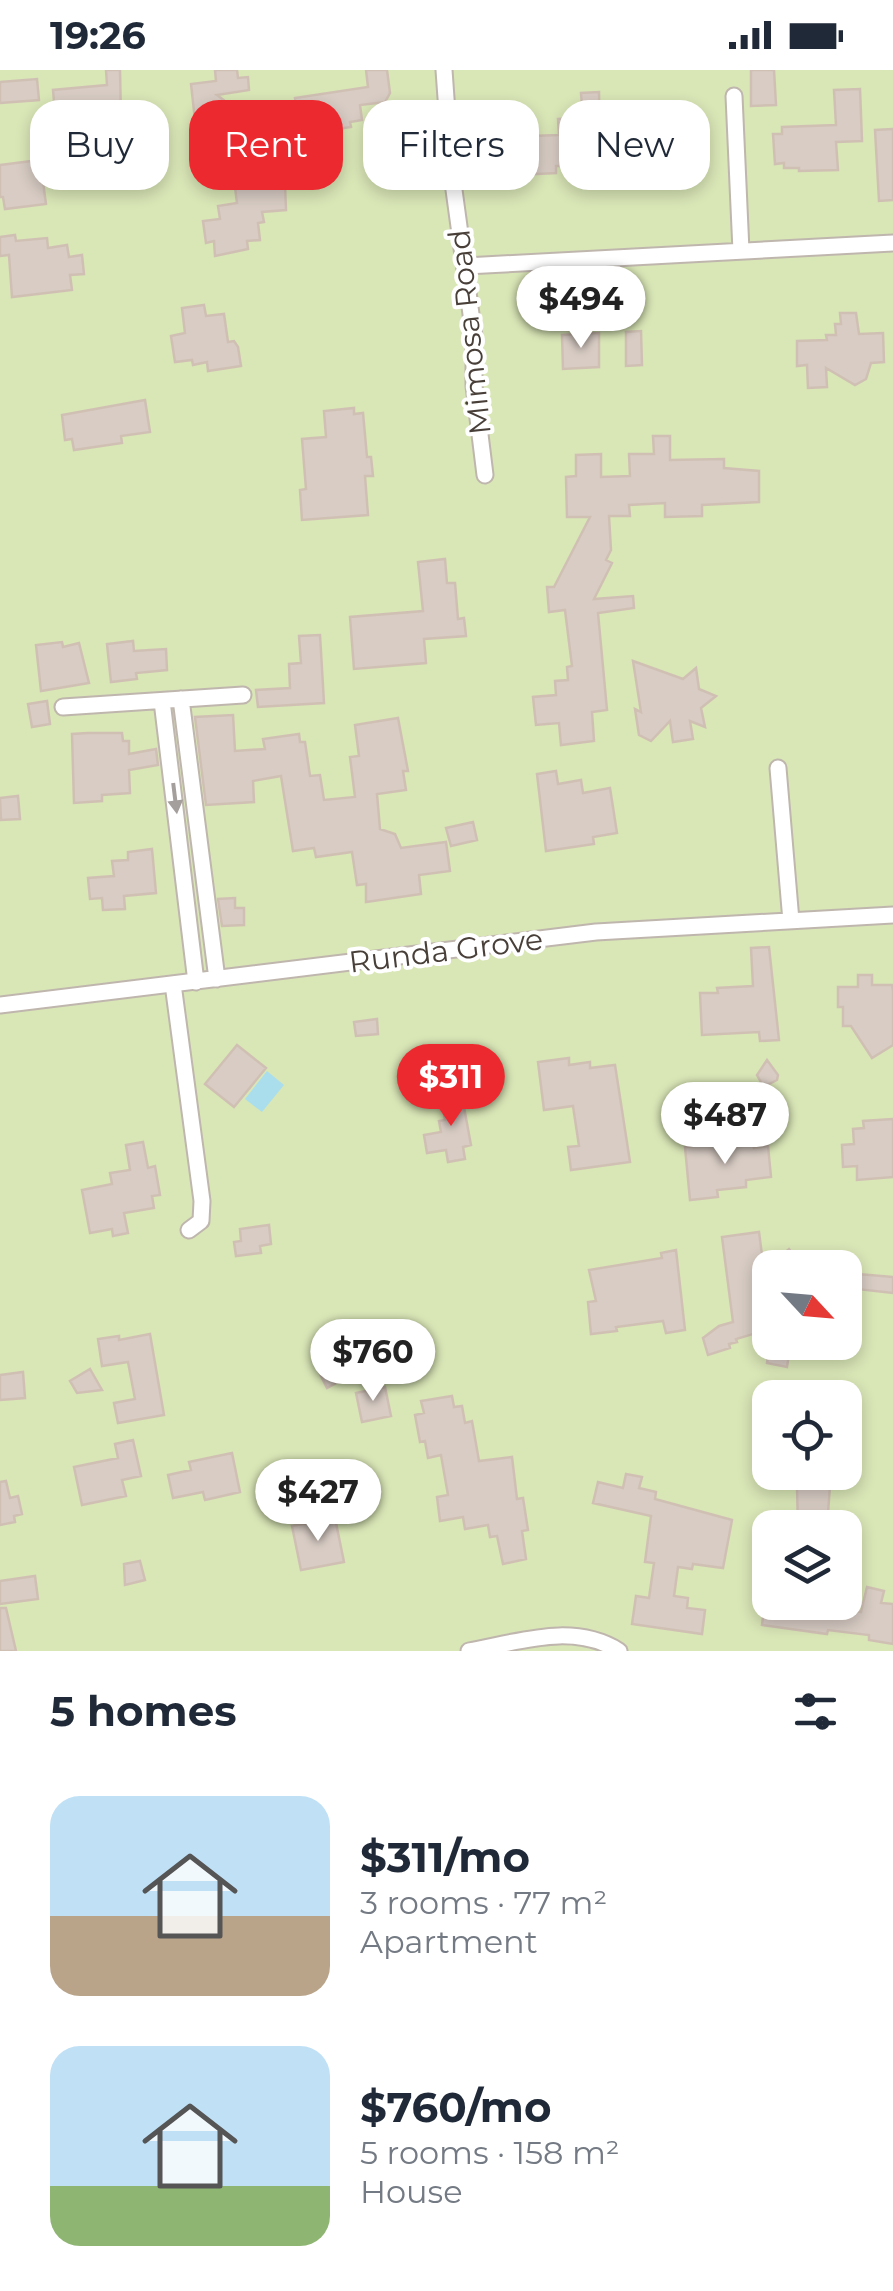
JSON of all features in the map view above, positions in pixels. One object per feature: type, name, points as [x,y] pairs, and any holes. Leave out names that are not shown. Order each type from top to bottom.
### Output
[{"type":"street","name":"Mimosa Road","points":[[444,70],[485,475]]},
{"type":"street","points":[[734,96],[740,251]]},
{"type":"street","points":[[466,266],[893,243]]},
{"type":"street","points":[[63,707],[243,695]]},
{"type":"street","points":[[181,700],[217,979]]},
{"type":"street","points":[[162,702],[196,982]]},
{"type":"street","points":[[778,768],[791,921]]},
{"type":"street","name":"Runda Grove","points":[[0,1006],[596,932],[893,916]]},
{"type":"street","points":[[173,984],[202,1200],[201,1221],[189,1230]]},
{"type":"street","points":[[468,1651],[570,1633],[600,1640],[618,1651]]},
{"type":"green space","points":[[0,70],[893,70],[893,1651],[0,1651]]},
{"type":"water","points":[[267,1071],[284,1085],[262,1112],[245,1099]]},
{"type":"building","points":[[106,70],[120,70],[121,100],[54,100],[53,90],[107,85]]},
{"type":"building","points":[[215,70],[237,70],[238,78],[248,77],[249,90],[217,95],[224,100],[193,100],[191,84],[216,81]]},
{"type":"building","points":[[366,70],[387,70],[390,93],[386,100],[363,100],[362,120],[350,122],[351,127],[343,128],[343,100],[295,100],[295,98],[368,87]]},
{"type":"building","points":[[751,70],[774,70],[776,105],[751,106]]},
{"type":"building","points":[[37,79],[39,100],[0,103],[0,82]]},
{"type":"building","points":[[860,89],[862,141],[836,142],[838,170],[799,171],[784,168],[784,163],[775,164],[773,134],[782,134],[782,127],[836,125],[834,90]]},
{"type":"building","points":[[599,92],[599,100],[582,100],[581,93]]},
{"type":"building","points":[[893,129],[893,200],[879,201],[875,130]]},
{"type":"building","points":[[559,135],[556,173],[539,174],[539,136]]},
{"type":"building","points":[[30,161],[30,190],[44,190],[46,204],[5,209],[0,197],[0,165]]},
{"type":"building","points":[[235,190],[285,190],[286,210],[262,212],[264,222],[258,223],[260,240],[247,241],[248,249],[215,256],[214,241],[206,243],[203,221],[220,219],[218,206],[237,203]]},
{"type":"building","points":[[15,235],[16,241],[47,238],[48,248],[67,245],[69,257],[82,255],[84,274],[70,275],[72,290],[12,297],[9,255],[0,256],[0,237]]},
{"type":"building","points":[[204,305],[206,316],[224,314],[228,342],[234,341],[238,347],[241,366],[208,371],[207,362],[175,362],[171,336],[185,333],[182,308]]},
{"type":"building","points":[[840,313],[856,313],[859,334],[883,333],[884,362],[871,363],[866,379],[855,385],[826,368],[827,387],[808,388],[807,365],[797,366],[797,341],[827,340],[826,335],[836,335]]},
{"type":"building","points":[[641,331],[642,365],[626,366],[626,332]]},
{"type":"building","points":[[599,333],[599,367],[563,369],[562,335]]},
{"type":"building","points":[[145,400],[150,432],[121,436],[122,443],[74,450],[72,439],[65,440],[62,415]]},
{"type":"building","points":[[354,408],[354,414],[363,413],[367,457],[371,457],[373,476],[365,476],[368,515],[302,520],[300,490],[306,489],[302,439],[326,437],[324,411]]},
{"type":"building","points":[[653,436],[670,436],[670,460],[724,459],[724,468],[759,471],[759,502],[702,505],[702,516],[665,517],[665,503],[629,505],[630,516],[609,516],[611,550],[606,560],[612,563],[594,599],[633,596],[634,608],[598,613],[607,710],[592,712],[594,741],[561,745],[559,723],[536,725],[533,697],[556,695],[555,681],[568,680],[567,667],[572,666],[565,610],[549,612],[547,587],[554,587],[590,517],[567,517],[566,477],[576,476],[576,455],[601,454],[601,477],[630,476],[629,454],[654,454]]},
{"type":"building","points":[[445,559],[447,583],[455,583],[458,619],[464,618],[466,636],[424,639],[426,663],[354,669],[350,617],[423,611],[418,562]]},
{"type":"building","points":[[320,635],[324,703],[258,707],[256,690],[290,688],[289,664],[301,663],[299,636]]},
{"type":"building","points":[[133,641],[134,651],[166,649],[167,670],[136,673],[137,679],[111,682],[107,644]]},
{"type":"building","points":[[62,642],[63,647],[79,643],[89,683],[41,691],[36,645]]},
{"type":"building","points":[[633,661],[683,679],[696,668],[699,689],[716,696],[701,708],[705,727],[690,721],[693,739],[673,742],[670,721],[651,741],[639,735],[635,709],[641,712]]},
{"type":"building","points":[[47,701],[50,724],[32,727],[28,704]]},
{"type":"building","points":[[233,715],[235,751],[265,749],[263,739],[299,734],[300,742],[305,742],[310,776],[320,775],[324,800],[355,797],[350,757],[359,756],[355,725],[398,718],[408,771],[403,771],[406,790],[377,794],[380,829],[395,834],[401,848],[446,842],[450,871],[419,875],[421,894],[366,902],[366,884],[357,885],[352,852],[316,857],[314,848],[293,851],[281,776],[253,781],[254,802],[206,805],[195,717]]},
{"type":"building","points":[[122,733],[123,741],[129,741],[129,754],[156,749],[158,765],[129,770],[130,793],[74,803],[72,734]]},
{"type":"building","points":[[556,771],[558,784],[581,780],[583,793],[610,788],[617,833],[593,837],[594,844],[546,851],[537,774]]},
{"type":"building","points":[[18,796],[20,819],[1,820],[0,798]]},
{"type":"building","points":[[473,822],[477,840],[451,846],[446,828]]},
{"type":"building","points":[[152,849],[156,893],[124,896],[125,909],[103,910],[102,898],[90,899],[88,878],[114,876],[112,861],[128,860],[128,852]]},
{"type":"building","points":[[235,898],[235,908],[244,908],[244,925],[222,926],[218,899]]},
{"type":"building","points":[[769,947],[779,1040],[760,1041],[759,1032],[702,1035],[700,993],[753,986],[751,948]]},
{"type":"building","points":[[858,975],[872,975],[872,985],[892,985],[893,1045],[872,1058],[851,1026],[843,1026],[843,1007],[838,1007],[838,987],[858,987]]},
{"type":"building","points":[[377,1019],[378,1034],[356,1036],[354,1022]]},
{"type":"building","points":[[237,1045],[266,1068],[234,1107],[205,1084]]},
{"type":"building","points":[[569,1058],[569,1065],[615,1065],[630,1162],[571,1170],[568,1147],[579,1146],[573,1106],[544,1110],[538,1062]]},
{"type":"building","points":[[767,1060],[778,1075],[777,1080],[767,1085],[757,1075]]},
{"type":"building","points":[[461,1091],[471,1145],[463,1147],[465,1159],[448,1162],[446,1150],[427,1153],[424,1135],[441,1132],[439,1121],[445,1120],[441,1094]]},
{"type":"building","points":[[893,1119],[893,1177],[857,1180],[857,1166],[843,1167],[842,1145],[854,1144],[853,1129],[864,1128],[863,1121]]},
{"type":"building","points":[[753,1139],[754,1148],[768,1146],[771,1177],[746,1180],[746,1187],[717,1190],[718,1197],[690,1200],[685,1147]]},
{"type":"building","points":[[143,1142],[148,1168],[155,1166],[160,1195],[152,1196],[154,1208],[124,1213],[128,1233],[113,1236],[112,1229],[90,1233],[82,1190],[112,1184],[110,1173],[130,1170],[126,1145]]},
{"type":"building","points":[[269,1225],[271,1244],[260,1246],[261,1253],[236,1256],[234,1242],[241,1241],[240,1229]]},
{"type":"building","points":[[759,1232],[761,1250],[752,1250],[752,1334],[736,1339],[737,1342],[729,1344],[730,1348],[708,1355],[703,1338],[719,1326],[733,1322],[722,1237]]},
{"type":"building","points":[[676,1250],[685,1330],[666,1333],[663,1321],[591,1334],[588,1302],[596,1301],[589,1270],[662,1258],[661,1253]]},
{"type":"building","points":[[862,1274],[893,1277],[893,1293],[862,1290]]},
{"type":"building","points":[[150,1334],[164,1415],[118,1423],[114,1403],[135,1399],[128,1362],[102,1366],[98,1339],[119,1336],[119,1340]]},
{"type":"building","points":[[768,1360],[788,1360],[787,1367]]},
{"type":"building","points":[[342,1362],[349,1376],[327,1388],[320,1374]]},
{"type":"building","points":[[90,1369],[102,1390],[77,1393],[70,1381]]},
{"type":"building","points":[[23,1372],[25,1398],[0,1400],[0,1375]]},
{"type":"building","points":[[385,1387],[391,1416],[362,1422],[356,1393]]},
{"type":"building","points":[[452,1396],[454,1407],[462,1406],[465,1423],[472,1421],[479,1461],[512,1457],[517,1499],[523,1498],[528,1530],[522,1531],[526,1559],[503,1564],[497,1536],[490,1537],[488,1525],[465,1529],[463,1517],[440,1521],[437,1497],[448,1495],[441,1455],[428,1458],[425,1441],[420,1442],[415,1415],[424,1413],[421,1401]]},
{"type":"building","points":[[133,1440],[141,1476],[122,1480],[126,1496],[82,1505],[74,1467],[118,1458],[115,1444]]},
{"type":"building","points":[[232,1453],[240,1492],[205,1500],[203,1492],[173,1498],[168,1475],[191,1470],[189,1462]]},
{"type":"building","points":[[626,1474],[642,1477],[639,1488],[656,1492],[655,1499],[732,1520],[723,1568],[693,1564],[692,1569],[678,1567],[674,1596],[688,1598],[687,1608],[705,1610],[702,1634],[632,1624],[636,1596],[649,1598],[654,1563],[645,1562],[651,1516],[593,1503],[598,1482],[623,1488]]},
{"type":"building","points":[[6,1481],[10,1498],[18,1496],[22,1514],[14,1516],[15,1522],[0,1525],[0,1482]]},
{"type":"building","points":[[797,1490],[830,1490],[828,1510],[798,1510]]},
{"type":"building","points":[[335,1518],[344,1562],[301,1570],[292,1526]]},
{"type":"building","points":[[140,1561],[145,1580],[125,1585],[124,1564]]},
{"type":"building","points":[[35,1576],[38,1599],[0,1604],[0,1581]]},
{"type":"building","points":[[867,1587],[884,1591],[881,1603],[893,1604],[893,1644],[869,1640],[869,1635],[762,1625],[763,1620],[862,1620]]},
{"type":"building","points":[[0,1608],[6,1608],[16,1651],[0,1651]]}]
